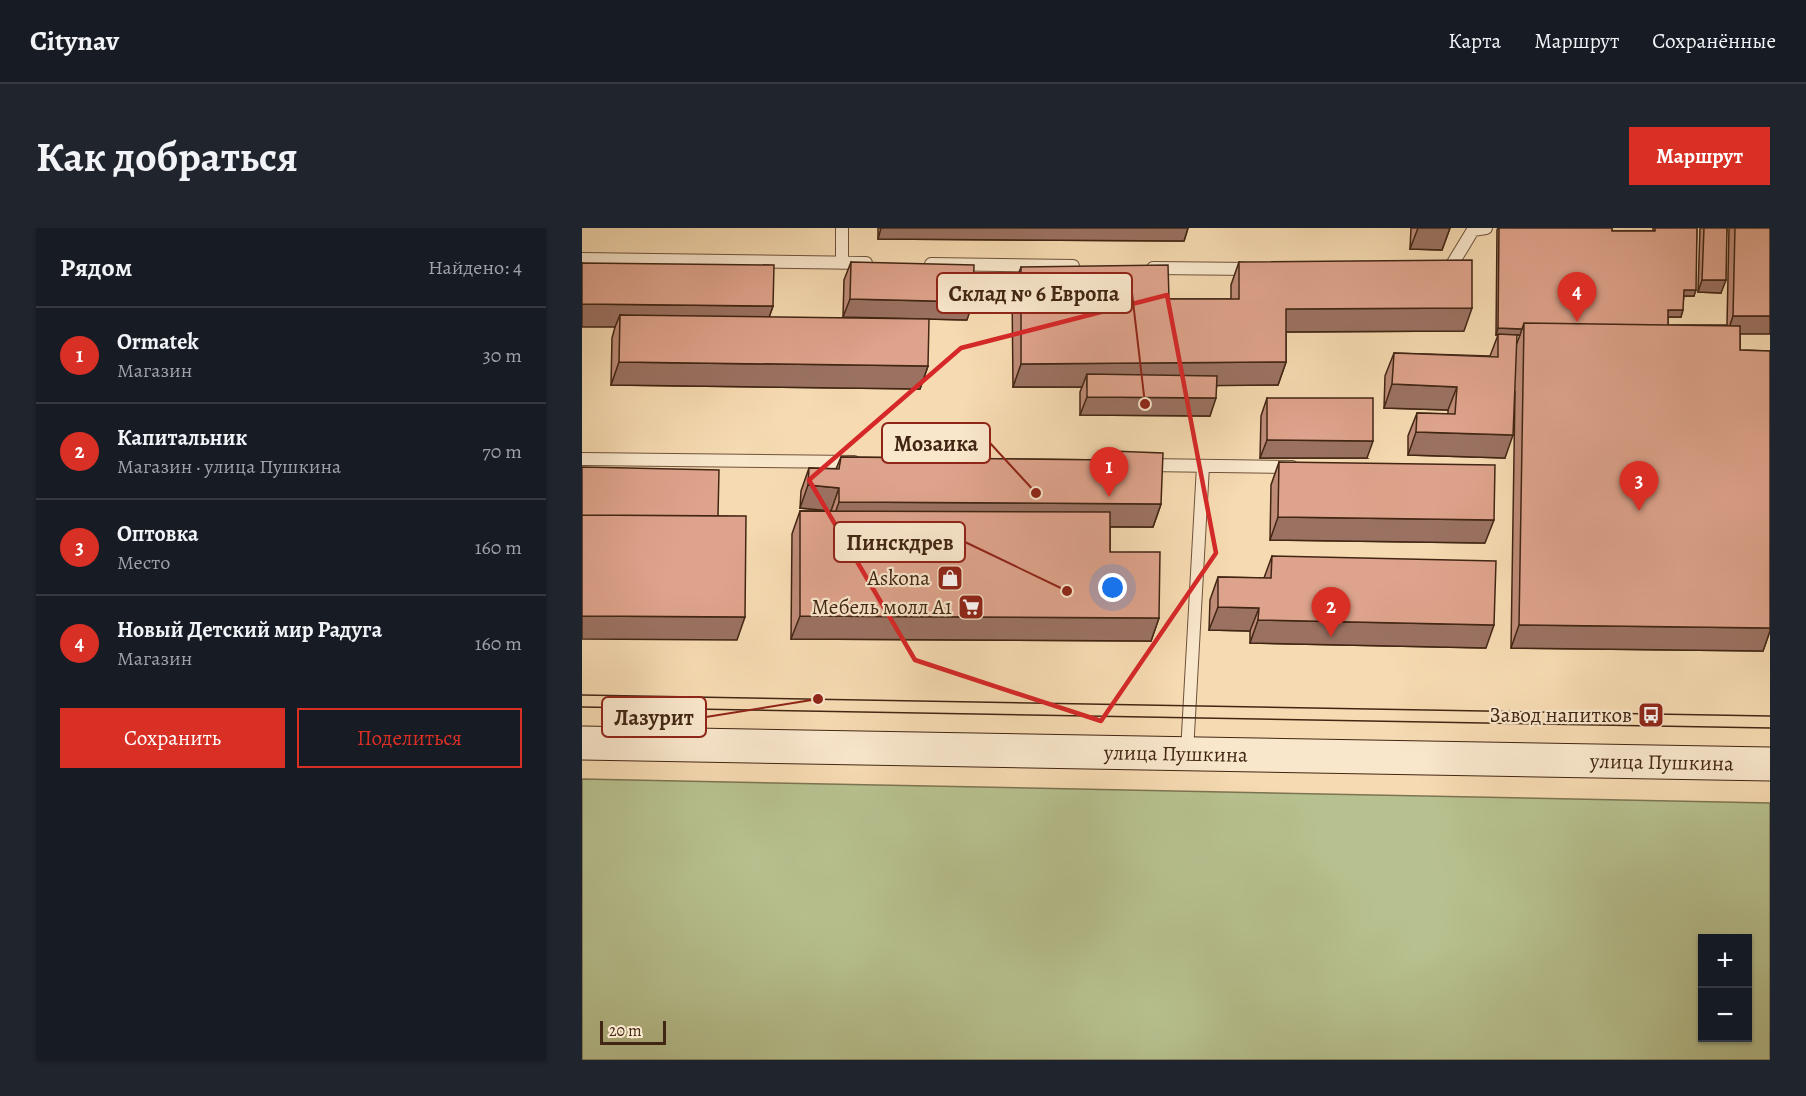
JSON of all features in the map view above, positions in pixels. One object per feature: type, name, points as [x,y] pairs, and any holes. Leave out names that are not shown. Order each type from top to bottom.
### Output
[{"type":"street","name":"улица Пушкина","points":[[582,743],[1770,764]]},
{"type":"lane","points":[[842,228],[842,263]]},
{"type":"lane","points":[[1428,268],[1450,268],[1473,230],[1486,228]]},
{"type":"lane","points":[[582,259],[877,264]]},
{"type":"lane","points":[[913,264],[1090,267]]},
{"type":"lane","points":[[1137,267],[1266,269]]},
{"type":"lane","points":[[582,459],[868,462]]},
{"type":"lane","points":[[1131,465],[1309,467]]},
{"type":"lane","points":[[1187,753],[1203,466]]},
{"type":"highlighted area","points":[[1167,295],[1216,553],[1101,721],[915,660],[809,480],[961,348]]},
{"type":"green space","points":[[582,779],[1770,803],[1770,1060],[582,1060]]},
{"type":"building","points":[[1499,228],[1612,228],[1612,231],[1655,231],[1655,228],[1697,228],[1696,290],[1684,290],[1683,310],[1668,310],[1668,325],[1524,323],[1522,329],[1498,328]]},
{"type":"building","points":[[1704,228],[1727,228],[1726,280],[1702,280]]},
{"type":"building","points":[[1735,228],[1770,228],[1770,316],[1733,316]]},
{"type":"building","points":[[1472,260],[1472,308],[1286,309],[1286,362],[1021,364],[1021,267],[1168,265],[1169,299],[1239,299],[1239,262]]},
{"type":"building","points":[[851,262],[974,265],[973,302],[850,299]]},
{"type":"building","points":[[582,263],[774,265],[773,306],[582,304]]},
{"type":"building","points":[[620,315],[929,319],[928,366],[619,362]]},
{"type":"building","points":[[1524,323],[1740,326],[1740,350],[1770,351],[1770,628],[1519,625]]},
{"type":"building","points":[[1498,334],[1517,335],[1513,435],[1416,432],[1417,413],[1455,414],[1457,387],[1392,384],[1394,353],[1498,357]]},
{"type":"building","points":[[1087,374],[1217,376],[1216,398],[1087,397]]},
{"type":"building","points":[[1267,398],[1373,398],[1373,441],[1267,440]]},
{"type":"building","points":[[1111,451],[1163,453],[1161,504],[839,502],[839,488],[808,485],[809,468],[839,469],[841,457],[1112,460]]},
{"type":"building","points":[[1279,462],[1495,465],[1494,520],[1278,517]]},
{"type":"building","points":[[582,467],[719,470],[718,516],[582,515]]},
{"type":"building","name":"Мебель молл А1","points":[[800,511],[1110,512],[1110,552],[1160,552],[1159,618],[800,616]]},
{"type":"building","points":[[582,515],[746,516],[745,617],[582,616]]},
{"type":"building","points":[[1272,556],[1496,561],[1494,625],[1258,620],[1259,608],[1218,607],[1218,577],[1271,578]]},
{"type":"tram line","points":[[582,695],[1770,716]]},
{"type":"tram line","points":[[582,707],[1770,728]]},
{"type":"place","name":"Новый Детский мир Радуга","points":[[1577,322]]},
{"type":"place","name":"Склад № 6 Европа","points":[[1145,404]]},
{"type":"place","name":"Мозаика","points":[[1036,493]]},
{"type":"place","name":"Ormatek","points":[[1109,497]]},
{"type":"place","name":"Оптовка","points":[[1639,511]]},
{"type":"place","name":"Askona","points":[[950,578]]},
{"type":"place","name":"Пинскдрев","points":[[1067,591]]},
{"type":"place","name":"Мебель молл А1","points":[[971,607]]},
{"type":"place","name":"Капитальник","points":[[1331,637]]},
{"type":"place","name":"Лазурит","points":[[818,699]]},
{"type":"place","name":"Завод напитков","points":[[1651,715]]}]
